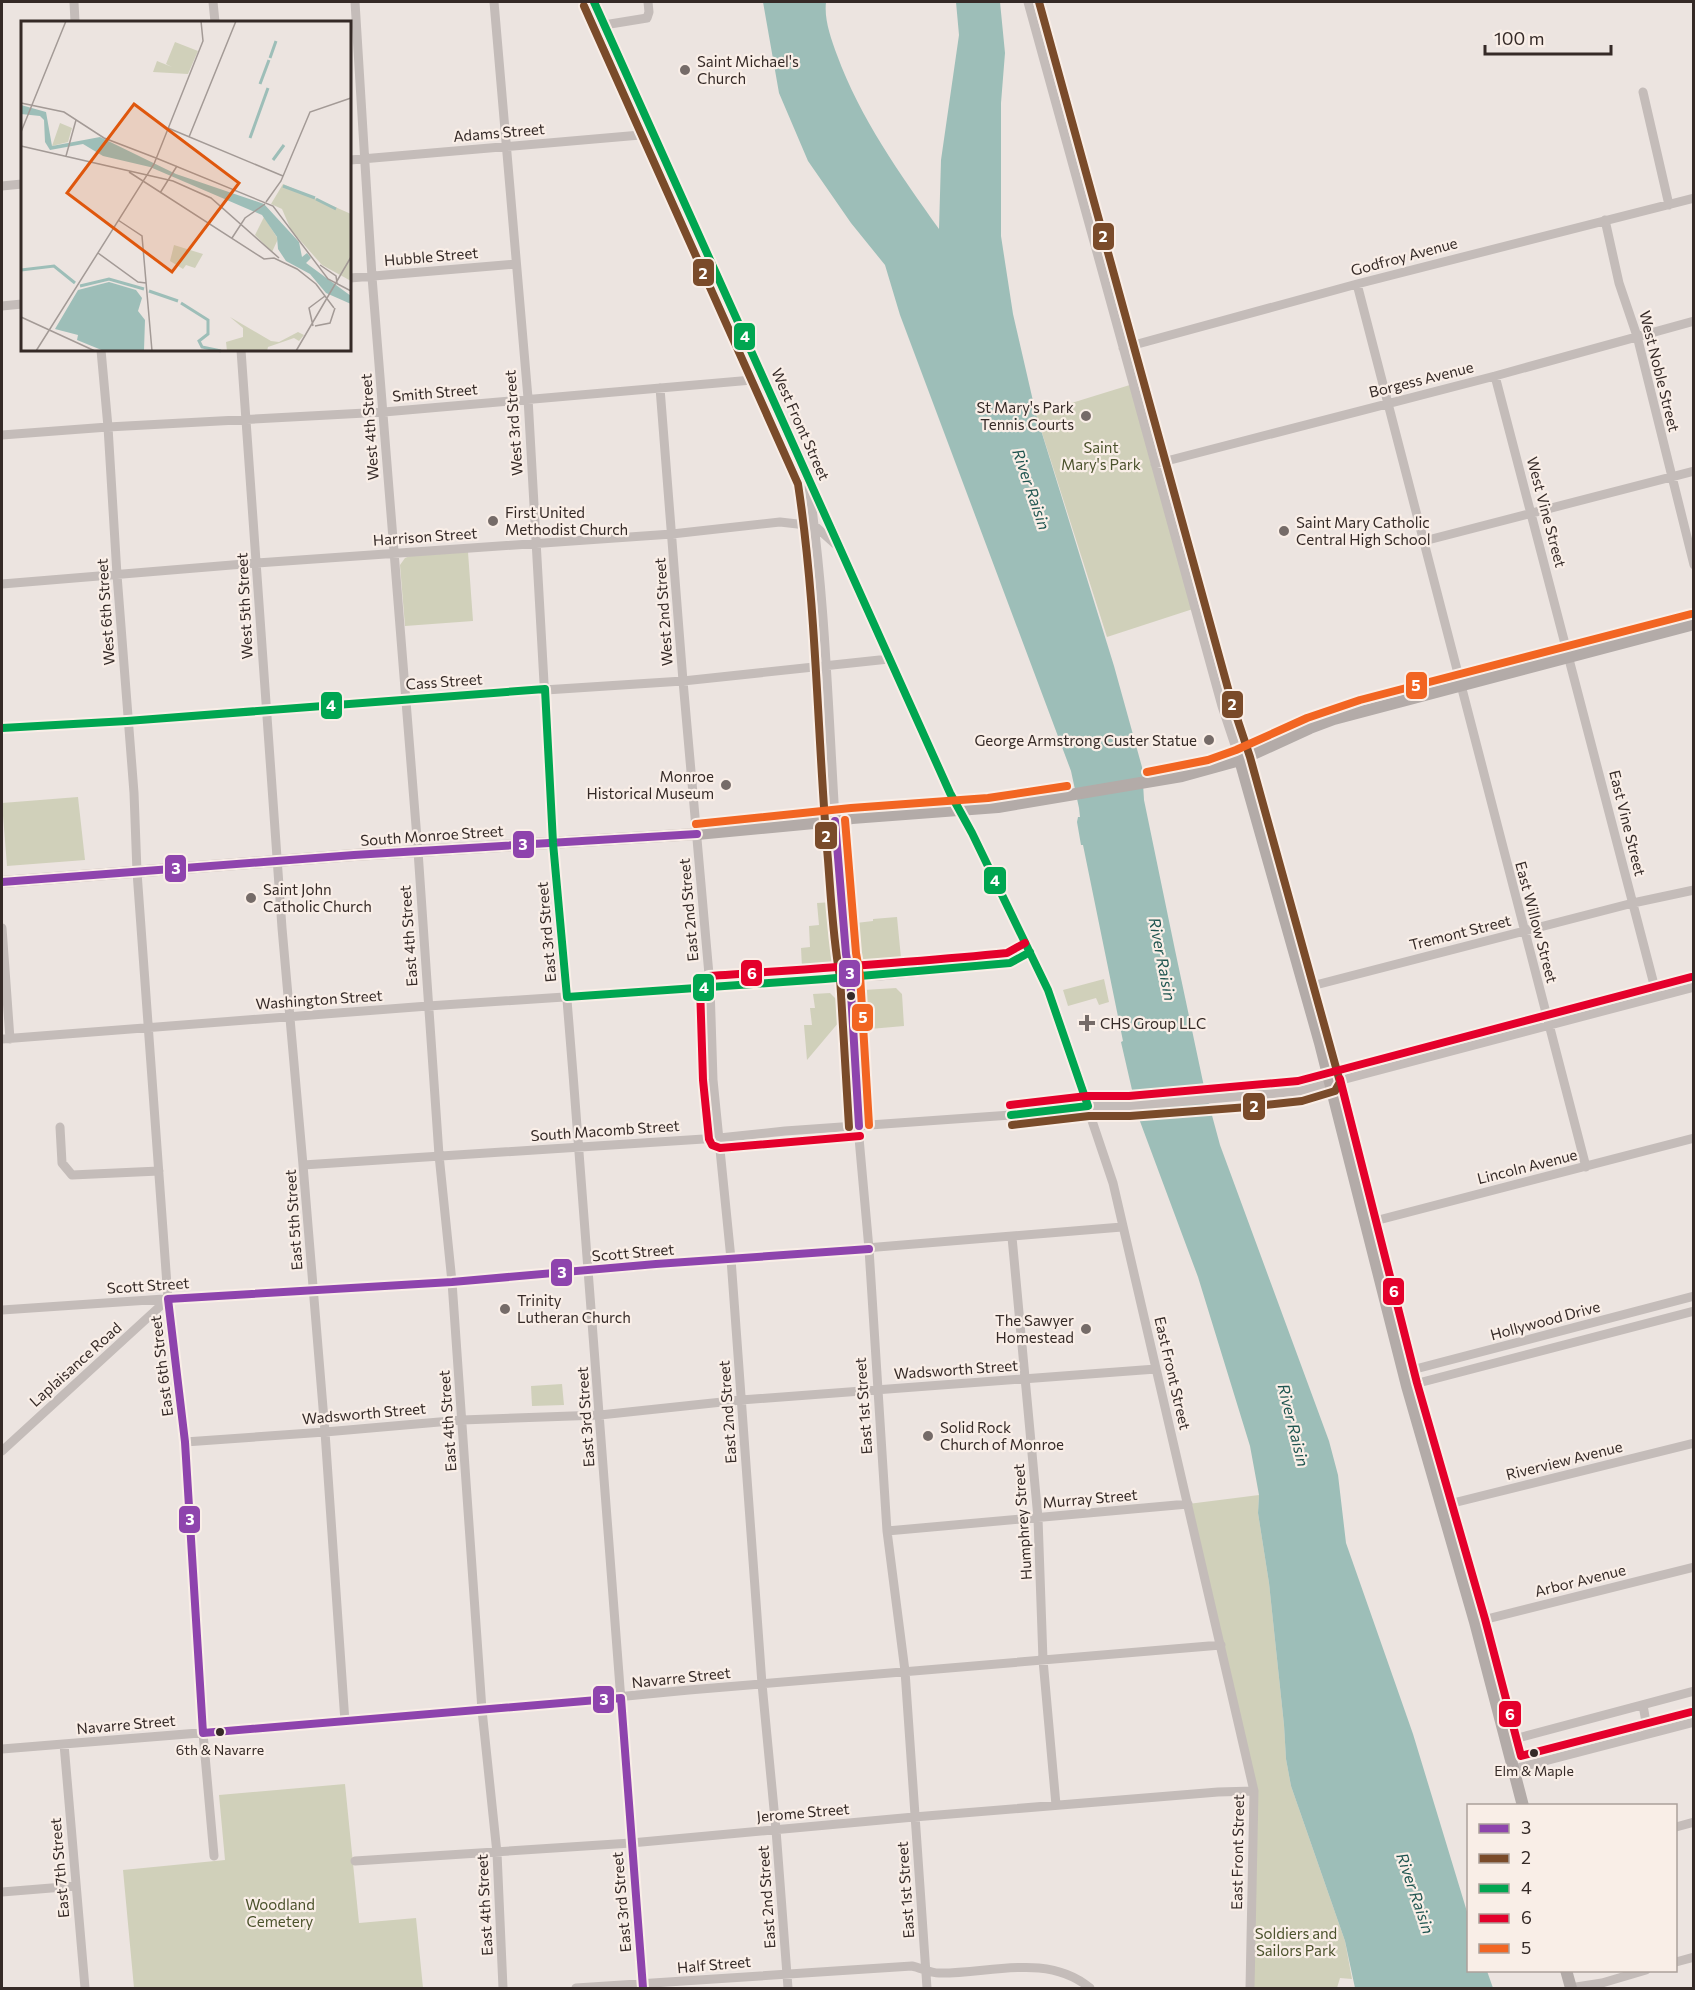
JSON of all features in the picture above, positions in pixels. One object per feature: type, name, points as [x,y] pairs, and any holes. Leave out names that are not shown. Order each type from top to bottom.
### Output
[{"type":"main road","name":"South Monroe Street","points":[[2,882],[418,850],[697,834],[852,818],[998,807],[1211,770],[1240,760],[1334,719],[1694,624]]},
{"type":"main road","points":[[1240,760],[1330,1082],[1407,1386],[1507,1741],[1523,1804]]},
{"type":"main road","points":[[1566,1972],[1570,1988]]},
{"type":"street","points":[[74,2],[75,21]]},
{"type":"street","points":[[213,2],[215,21]]},
{"type":"street","name":"West 4th Street","points":[[355,2],[372,277],[418,850]]},
{"type":"street","name":"West 3rd Street","points":[[494,2],[528,398],[553,843]]},
{"type":"street","name":"West Front Street","points":[[594,2],[950,793]]},
{"type":"street","points":[[604,25],[647,18],[648,2]]},
{"type":"street","points":[[1028,2],[1222,706],[1240,760]]},
{"type":"street","points":[[1643,92],[1669,205]]},
{"type":"street","name":"Adams Street","points":[[351,160],[652,134]]},
{"type":"street","points":[[2,186],[21,184]]},
{"type":"street","name":"Godfroy Avenue","points":[[1123,348],[1357,284],[1694,198]]},
{"type":"street","name":"West Noble Street","points":[[1605,220],[1619,283],[1637,336],[1694,565]]},
{"type":"street","name":"Hubble Street","points":[[351,278],[516,264]]},
{"type":"street","name":"East Willow Street","points":[[1357,284],[1523,932],[1586,1167]]},
{"type":"street","points":[[2,306],[21,304]]},
{"type":"street","name":"Borgess Avenue","points":[[1155,464],[1495,376],[1694,321]]},
{"type":"street","name":"West 6th Street","points":[[102,351],[134,793],[137,872]]},
{"type":"street","name":"West 5th Street","points":[[241,351],[277,861]]},
{"type":"street","name":"West Vine Street","points":[[1495,376],[1570,657]]},
{"type":"street","name":"Smith Street","points":[[2,435],[384,412],[764,379]]},
{"type":"street","name":"West 2nd Street","points":[[660,388],[697,834]]},
{"type":"street","points":[[1424,541],[1694,471]]},
{"type":"street","name":"East 1st Street","points":[[808,481],[826,666],[835,821],[846,954],[850,976],[887,1531],[905,1671],[927,1989]]},
{"type":"street","name":"Harrison Street","points":[[2,584],[257,563],[672,534],[778,522],[814,526]]},
{"type":"street","points":[[814,526],[832,539],[840,549]]},
{"type":"street","name":"East Vine Street","points":[[1570,657],[1657,996]]},
{"type":"street","name":"Cass Street","points":[[2,728],[683,681],[889,659]]},
{"type":"street","name":"East Front Street","points":[[950,793],[1050,995],[1113,1183],[1254,1791],[1250,1989]]},
{"type":"street","name":"East 2nd Street","points":[[697,834],[710,987],[713,1080],[732,1259],[762,1684],[788,1989]]},
{"type":"street","name":"East 3rd Street","points":[[553,843],[579,1147],[643,1987]]},
{"type":"street","name":"East 4th Street","points":[[418,850],[439,1155],[452,1282],[482,1710],[497,1852],[504,1989]]},
{"type":"street","name":"East 5th Street","points":[[277,861],[288,1017],[325,1432],[345,1722]]},
{"type":"street","name":"East 6th Street","points":[[137,872],[168,1299],[184,1442],[202,1733],[214,1856]]},
{"type":"street","name":"Tremont Street","points":[[1304,988],[1633,903],[1694,890]]},
{"type":"street","points":[[2,928],[6,1039]]},
{"type":"street","name":"Washington Street","points":[[6,1039],[428,1006],[825,980],[850,976],[880,976],[1010,963],[1030,952]]},
{"type":"street","name":"South Macomb Street","points":[[303,1165],[719,1138],[1011,1115],[1088,1106],[1129,1106],[1300,1091],[1694,987]]},
{"type":"street","points":[[60,1126],[62,1163],[72,1175],[159,1171]]},
{"type":"street","name":"Lincoln Avenue","points":[[1367,1223],[1694,1138]]},
{"type":"street","name":"Scott Street","points":[[2,1310],[452,1282],[1122,1227]]},
{"type":"street","name":"Humphrey Street","points":[[1012,1237],[1038,1518],[1044,1660],[1056,1805]]},
{"type":"street","name":"Hollywood Drive","points":[[1404,1372],[1694,1296]]},
{"type":"street","name":"Laplaisance Road","points":[[2,1451],[168,1299]]},
{"type":"street","name":"Hollywood Drive","points":[[1407,1386],[1694,1311]]},
{"type":"street","name":"Wadsworth Street","points":[[184,1442],[462,1420],[600,1415],[741,1400],[1156,1368]]},
{"type":"street","name":"Riverview Avenue","points":[[1441,1506],[1694,1443]]},
{"type":"street","name":"Murray Street","points":[[887,1531],[1188,1504]]},
{"type":"street","name":"Arbor Avenue","points":[[1474,1622],[1694,1567]]},
{"type":"street","name":"Navarre Street","points":[[2,1749],[345,1722],[905,1671],[1221,1646]]},
{"type":"street","points":[[1507,1741],[1694,1691]]},
{"type":"street","points":[[1643,1705],[1648,1734]]},
{"type":"street","points":[[1514,1769],[1694,1722]]},
{"type":"street","name":"East 7th Street","points":[[64,1744],[85,1989]]},
{"type":"street","name":"Jerome Street","points":[[355,1861],[632,1843],[1056,1805],[1254,1791]]},
{"type":"street","points":[[1677,1827],[1694,1822]]},
{"type":"street","points":[[2,1892],[76,1886]]},
{"type":"street","points":[[1677,1962],[1694,1957]]},
{"type":"street","name":"Half Street","points":[[576,1989],[643,1987],[787,1973],[912,1966],[926,1968],[935,1973],[967,1972],[1010,1966],[1040,1968],[1064,1973],[1090,1989]]},
{"type":"street","points":[[1570,1988],[1605,1986],[1643,1972]]},
{"type":"green space","name":"Saint Mary's Park","points":[[1133,384],[1196,608],[1107,637],[1036,414]]},
{"type":"green space","points":[[468,552],[473,621],[405,626],[400,565],[405,558]]},
{"type":"green space","points":[[78,797],[85,860],[7,866],[2,803]]},
{"type":"green space","points":[[833,902],[837,957],[828,966],[802,968],[801,948],[810,947],[809,926],[819,925],[817,903]]},
{"type":"green space","points":[[897,917],[901,958],[866,963],[859,958],[856,923]]},
{"type":"green space","points":[[1104,979],[1109,1002],[1099,1005],[1096,998],[1068,1006],[1063,990]]},
{"type":"green space","points":[[896,988],[902,994],[904,1026],[870,1029],[862,1024],[860,993],[864,990]]},
{"type":"green space","points":[[830,993],[838,1001],[839,1022],[807,1060],[804,1025],[812,1025],[810,1008],[815,1008],[813,994]]},
{"type":"green space","points":[[562,1384],[564,1405],[532,1406],[531,1386]]},
{"type":"green space","name":"Soldiers and Sailors Park","points":[[1259,1495],[1258,1513],[1269,1583],[1286,1759],[1291,1786],[1345,1941],[1352,1979],[1340,1978],[1337,1988],[1249,1988],[1254,1791],[1188,1504]]},
{"type":"green space","name":"Woodland Cemetery","points":[[345,1784],[359,1923],[416,1918],[423,1988],[134,1988],[123,1870],[225,1860],[219,1795]]},
{"type":"water","name":"River Raisin","points":[[763,2],[826,2],[830,36],[857,101],[896,166],[939,229],[941,160],[959,35],[956,2],[1000,2],[1005,53],[1001,103],[1001,236],[1013,314],[1036,414],[1114,666],[1142,767],[1144,800],[1203,1082],[1220,1145],[1329,1441],[1338,1475],[1346,1543],[1413,1734],[1467,1912],[1467,1972],[1487,1972],[1493,1988],[1355,1988],[1345,1941],[1291,1786],[1286,1759],[1269,1583],[1258,1513],[1259,1495],[1250,1446],[1198,1277],[1138,1116],[1121,1042],[1123,1041],[1083,845],[1081,845],[1077,822],[1080,817],[1079,808],[1071,771],[900,315],[885,265],[851,223],[808,161],[779,93]]},
{"type":"transit line","name":"4","points":[[594,2],[950,793],[972,833],[1048,990],[1088,1106],[1011,1115]]},
{"type":"transit line","name":"2","points":[[1012,1125],[1089,1116],[1130,1116],[1302,1101],[1335,1091],[1340,1082],[1250,757],[1232,703],[1039,2]]},
{"type":"transit line","name":"2","points":[[584,6],[798,484],[813,625],[824,813],[832,919],[840,977],[849,1127]]},
{"type":"transit line","name":"5","points":[[1147,772],[1208,760],[1307,718],[1360,700],[1691,614]]},
{"type":"transit line","name":"4","points":[[2,728],[127,721],[545,689],[553,843],[567,997],[1010,963],[1030,952]]},
{"type":"transit line","name":"5","points":[[696,824],[851,808],[988,798],[1067,786]]},
{"type":"transit line","name":"5","points":[[845,820],[856,953],[860,975],[869,1125]]},
{"type":"transit line","name":"3","points":[[835,821],[846,954],[850,976],[859,1126]]},
{"type":"transit line","name":"3","points":[[2,882],[354,855],[697,834]]},
{"type":"transit line","name":"6","points":[[860,1136],[720,1148],[712,1145],[709,1139],[703,1080],[700,986],[702,979],[709,976],[1007,953],[1025,943]]},
{"type":"transit line","name":"6","points":[[1010,1105],[1087,1096],[1129,1096],[1298,1081],[1691,977]]},
{"type":"transit line","name":"6","points":[[1340,1079],[1417,1383],[1485,1619],[1521,1756],[1691,1712]]},
{"type":"transit line","name":"3","points":[[643,1988],[621,1698],[203,1733],[185,1442],[168,1299],[452,1282],[656,1264],[869,1249]]},
{"type":"place","name":"Saint Michael's Church","points":[[685,70]]},
{"type":"place","name":"St Mary's Park Tennis Courts","points":[[1086,416]]},
{"type":"place","name":"First United Methodist Church","points":[[493,521]]},
{"type":"place","name":"Saint Mary Catholic Central High School","points":[[1284,531]]},
{"type":"place","name":"George Armstrong Custer Statue","points":[[1209,740]]},
{"type":"place","name":"Monroe Historical Museum","points":[[726,785]]},
{"type":"place","name":"Saint John Catholic Church","points":[[251,898]]},
{"type":"place","name":"CHS Group LLC","points":[[1087,1023]]},
{"type":"place","name":"Trinity Lutheran Church","points":[[505,1309]]},
{"type":"place","name":"The Sawyer Homestead","points":[[1086,1329]]},
{"type":"place","name":"Solid Rock Church of Monroe","points":[[928,1436]]},
{"type":"place","name":"6th & Navarre","points":[[220,1732]]},
{"type":"place","name":"Elm & Maple","points":[[1534,1753]]}]
